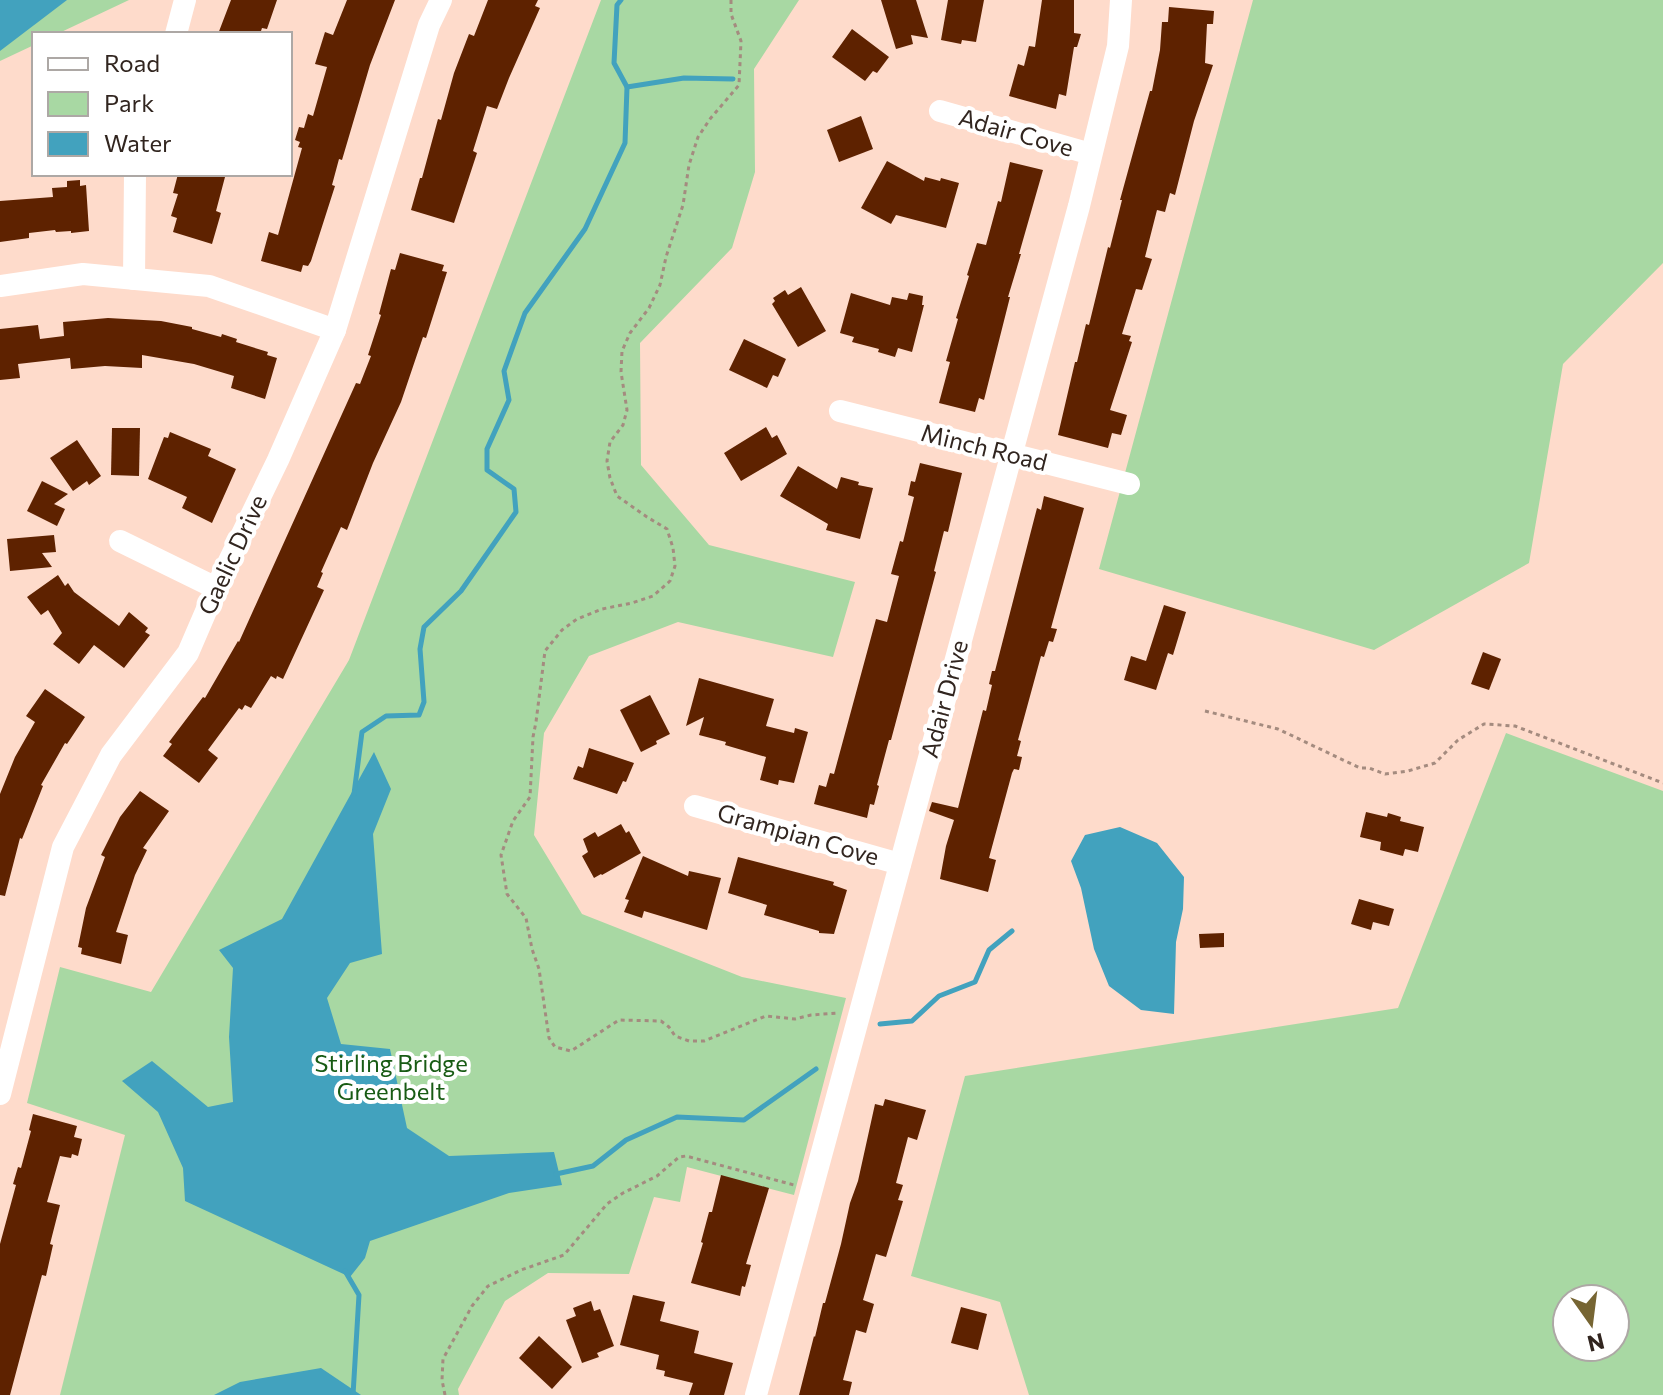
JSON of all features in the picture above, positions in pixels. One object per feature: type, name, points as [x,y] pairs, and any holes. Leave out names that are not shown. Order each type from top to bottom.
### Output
[{"type":"street","points":[[177,32],[185,0]]},
{"type":"street","name":"Gaelic Drive","points":[[0,1094],[63,847],[111,755],[188,653],[278,460],[335,330],[429,25],[441,0]]},
{"type":"street","name":"Adair Drive","points":[[756,1395],[1091,154],[1118,46],[1121,0]]},
{"type":"street","name":"Adair Cove","points":[[940,111],[1091,154]]},
{"type":"street","points":[[134,279],[135,176]]},
{"type":"street","points":[[0,286],[83,274],[209,286],[335,330]]},
{"type":"street","name":"Minch Road","points":[[840,411],[1129,484]]},
{"type":"street","points":[[120,541],[216,588]]},
{"type":"street","name":"Grampian Cove","points":[[695,806],[900,864]]},
{"type":"path","points":[[731,0],[731,14],[741,41],[739,85],[698,137],[660,285],[622,351],[621,372],[627,410],[623,425],[610,442],[607,461],[617,496],[667,529],[675,566],[670,581],[653,596],[577,619],[562,630],[545,651],[533,737],[530,797],[513,821],[501,855],[507,894],[526,918],[539,969],[549,1038],[555,1047],[571,1051],[619,1020],[661,1021],[675,1036],[689,1041],[704,1041],[766,1016],[795,1019],[838,1013]]},
{"type":"path","points":[[1205,711],[1278,729],[1360,768],[1385,774],[1435,763],[1472,730],[1484,724],[1499,724],[1515,726],[1663,783]]},
{"type":"path","points":[[445,1395],[443,1359],[472,1306],[488,1286],[564,1255],[607,1204],[657,1176],[679,1157],[686,1156],[794,1185]]},
{"type":"green space","points":[[0,0],[129,0],[61,32],[32,32],[32,46],[0,61]]},
{"type":"green space","name":"Stirling Bridge Greenbelt","points":[[601,0],[799,0],[754,69],[755,172],[732,248],[640,343],[641,465],[709,545],[855,582],[833,657],[678,622],[589,656],[544,733],[534,835],[582,914],[742,977],[846,998],[794,1195],[687,1167],[680,1202],[654,1197],[629,1274],[548,1273],[505,1301],[458,1389],[459,1395],[60,1395],[125,1135],[27,1103],[60,967],[151,992],[349,660]]},
{"type":"green space","points":[[1253,0],[1663,0],[1663,263],[1563,364],[1529,563],[1374,650],[1099,569]]},
{"type":"green space","points":[[1506,733],[1663,791],[1663,1395],[1029,1395],[1000,1302],[911,1276],[965,1076],[1398,1008]]},
{"type":"water","points":[[0,0],[67,0],[0,51]]},
{"type":"water","points":[[374,752],[391,789],[373,834],[382,954],[350,963],[327,998],[341,1044],[390,1049],[407,1128],[449,1156],[554,1152],[562,1185],[509,1193],[370,1241],[365,1258],[350,1277],[185,1201],[183,1168],[158,1112],[122,1081],[152,1061],[208,1107],[233,1102],[229,1037],[233,968],[219,950],[282,919]]},
{"type":"water","points":[[1120,827],[1157,843],[1184,877],[1183,909],[1176,942],[1174,1014],[1141,1010],[1109,986],[1094,949],[1081,888],[1071,861],[1085,835]]},
{"type":"water","points":[[321,1368],[361,1395],[214,1395],[240,1382]]},
{"type":"building","points":[[231,0],[277,0],[267,29],[262,28],[261,32],[219,32]]},
{"type":"building","points":[[347,0],[395,0],[370,65],[342,160],[339,159],[332,185],[335,186],[311,261],[308,266],[303,265],[301,272],[261,261],[269,232],[278,235],[302,148],[298,147],[300,142],[295,140],[299,127],[304,128],[308,114],[313,116],[327,67],[315,64],[325,32],[333,35]]},
{"type":"building","points":[[488,0],[538,0],[535,6],[540,8],[497,109],[487,106],[473,151],[477,153],[454,223],[411,210],[454,73],[469,34],[474,36]]},
{"type":"building","points":[[881,0],[916,0],[928,38],[911,35],[913,44],[896,49]]},
{"type":"building","points":[[948,0],[984,0],[976,42],[962,40],[961,44],[941,40]]},
{"type":"building","points":[[1042,0],[1074,0],[1074,33],[1081,34],[1077,47],[1074,47],[1066,96],[1059,94],[1056,109],[1009,96],[1018,64],[1024,66],[1029,46],[1035,47]]},
{"type":"building","points":[[1169,7],[1214,11],[1213,24],[1207,24],[1205,63],[1213,65],[1194,121],[1175,195],[1170,193],[1165,212],[1157,210],[1145,257],[1152,259],[1142,290],[1136,289],[1122,334],[1131,336],[1129,341],[1132,342],[1110,410],[1127,415],[1121,435],[1112,433],[1108,448],[1058,435],[1075,362],[1086,324],[1089,325],[1120,200],[1152,91],[1162,22],[1168,22]]},
{"type":"building","points":[[852,29],[889,57],[877,73],[873,71],[865,81],[832,57]]},
{"type":"building","points":[[861,116],[873,149],[839,162],[827,130]]},
{"type":"building","points":[[887,161],[924,181],[925,177],[959,183],[946,228],[896,215],[891,224],[861,208]]},
{"type":"building","points":[[1010,162],[1043,170],[984,400],[979,398],[975,412],[939,403],[967,275],[977,243],[986,245],[998,201],[1001,202]]},
{"type":"building","points":[[177,176],[225,177],[216,211],[221,213],[212,244],[173,232],[177,218],[171,216],[178,194],[173,193]]},
{"type":"building","points":[[80,180],[80,186],[86,185],[89,231],[29,233],[29,238],[0,242],[0,201],[53,197],[52,188],[67,187],[67,181]]},
{"type":"building","points":[[400,253],[444,265],[442,271],[447,272],[426,338],[423,337],[401,402],[347,530],[341,527],[321,572],[317,587],[324,590],[283,679],[271,676],[251,708],[245,705],[242,710],[239,708],[208,750],[218,758],[199,783],[163,756],[172,744],[169,742],[205,698],[239,642],[356,383],[360,384],[371,356],[368,355],[391,269],[395,270]]},
{"type":"building","points":[[801,287],[826,331],[798,347],[772,304],[775,301],[773,298],[785,290],[788,295]]},
{"type":"building","points":[[851,293],[890,305],[892,297],[907,300],[909,293],[923,296],[924,305],[912,352],[898,348],[895,357],[852,342],[854,337],[840,333]]},
{"type":"building","points":[[108,318],[161,321],[192,327],[221,337],[222,334],[268,352],[267,355],[277,358],[265,399],[231,388],[234,376],[194,364],[142,355],[142,368],[105,366],[71,369],[70,358],[18,364],[20,378],[0,380],[0,329],[38,325],[40,339],[64,336],[63,322]]},
{"type":"building","points":[[744,339],[786,359],[778,377],[773,375],[767,388],[729,370]]},
{"type":"building","points":[[766,427],[772,438],[777,435],[787,454],[741,481],[724,453]]},
{"type":"building","points":[[112,428],[140,428],[139,476],[111,475]]},
{"type":"building","points":[[170,432],[211,449],[208,456],[236,469],[212,523],[182,508],[187,497],[148,479],[164,437],[168,438]]},
{"type":"building","points":[[77,440],[101,476],[73,491],[50,458]]},
{"type":"building","points":[[920,463],[962,473],[948,532],[944,531],[874,805],[870,804],[867,818],[814,804],[819,785],[826,787],[830,773],[834,774],[876,619],[887,622],[899,576],[891,574],[914,497],[908,495],[911,481],[915,482]]},
{"type":"building","points":[[798,466],[837,489],[841,477],[873,488],[860,539],[826,530],[828,524],[780,496]]},
{"type":"building","points":[[42,481],[68,494],[54,504],[65,509],[57,526],[27,511]]},
{"type":"building","points":[[1044,496],[1084,508],[1051,628],[1057,629],[1053,642],[1049,641],[1044,657],[1041,656],[1018,740],[1021,741],[1017,756],[1022,757],[1019,770],[1014,769],[1012,773],[989,858],[996,860],[988,892],[940,879],[954,820],[929,811],[932,802],[958,808],[983,710],[986,711],[992,671],[995,671],[1037,508],[1041,510]]},
{"type":"building","points":[[54,535],[56,552],[42,553],[52,567],[10,571],[7,539]]},
{"type":"building","points":[[58,575],[65,586],[68,583],[74,592],[119,626],[129,612],[148,628],[145,632],[150,635],[124,668],[94,645],[79,664],[53,644],[62,633],[48,610],[41,615],[27,597]]},
{"type":"building","points":[[1164,605],[1186,612],[1173,655],[1168,653],[1156,690],[1124,680],[1131,656],[1146,661]]},
{"type":"building","points":[[1483,652],[1501,659],[1489,690],[1471,684]]},
{"type":"building","points":[[699,678],[774,699],[766,726],[794,733],[795,728],[808,732],[794,783],[779,780],[778,785],[760,780],[766,757],[699,735],[704,717],[686,726]]},
{"type":"building","points":[[45,689],[85,717],[65,743],[41,785],[20,838],[5,896],[0,895],[0,794],[15,757],[35,722],[26,716]]},
{"type":"building","points":[[650,695],[670,734],[641,752],[620,710]]},
{"type":"building","points":[[589,748],[634,763],[617,794],[573,779],[578,766],[583,768]]},
{"type":"building","points":[[140,791],[169,811],[143,848],[147,850],[116,932],[128,935],[121,964],[81,954],[82,948],[78,947],[86,908],[105,857],[101,855],[120,817]]},
{"type":"building","points":[[1366,812],[1387,817],[1388,813],[1401,817],[1400,821],[1424,827],[1418,852],[1405,849],[1403,856],[1380,850],[1381,842],[1360,837]]},
{"type":"building","points":[[621,824],[626,833],[629,831],[641,853],[594,878],[582,856],[588,852],[583,839],[595,832],[598,837]]},
{"type":"building","points":[[643,856],[688,876],[689,871],[721,878],[707,930],[644,911],[642,918],[624,912],[629,900],[625,899]]},
{"type":"building","points":[[738,857],[834,882],[833,885],[847,890],[834,934],[819,933],[764,915],[767,905],[728,893]]},
{"type":"building","points":[[1359,899],[1394,909],[1389,926],[1373,922],[1371,930],[1351,924]]},
{"type":"building","points":[[1224,933],[1224,947],[1200,948],[1199,934]]},
{"type":"building","points":[[885,1099],[926,1110],[917,1140],[908,1137],[896,1183],[903,1185],[898,1200],[903,1201],[886,1257],[876,1254],[863,1300],[874,1304],[866,1333],[856,1330],[843,1380],[852,1382],[849,1395],[799,1395],[858,1181],[875,1104],[883,1106]]},
{"type":"building","points":[[33,1114],[77,1126],[74,1137],[82,1139],[78,1156],[60,1156],[47,1202],[60,1205],[46,1276],[42,1275],[10,1395],[0,1395],[0,1244]]},
{"type":"building","points":[[721,1175],[769,1188],[746,1264],[751,1265],[740,1296],[691,1283]]},
{"type":"building","points":[[633,1295],[665,1302],[660,1321],[699,1331],[694,1353],[733,1363],[724,1395],[689,1395],[693,1383],[664,1376],[665,1371],[656,1369],[659,1355],[620,1345]]},
{"type":"building","points":[[591,1301],[594,1311],[600,1309],[614,1346],[597,1353],[599,1357],[582,1363],[566,1320],[576,1316],[573,1308]]},
{"type":"building","points":[[961,1307],[987,1314],[978,1350],[951,1343]]},
{"type":"building","points":[[539,1336],[572,1367],[552,1389],[519,1358]]},
{"type":"waterway","points":[[354,794],[362,732],[386,716],[419,715],[424,702],[420,649],[424,627],[461,591],[516,512],[514,489],[487,470],[487,449],[509,400],[504,371],[525,313],[585,229],[625,143],[627,87],[614,63],[617,5],[621,0]]},
{"type":"waterway","points":[[627,87],[684,78],[733,79]]},
{"type":"waterway","points":[[880,1024],[912,1021],[939,996],[975,982],[989,950],[1012,931]]},
{"type":"waterway","points":[[556,1174],[593,1166],[626,1140],[677,1117],[744,1120],[816,1069]]},
{"type":"waterway","points":[[345,1271],[359,1295],[353,1395]]}]
